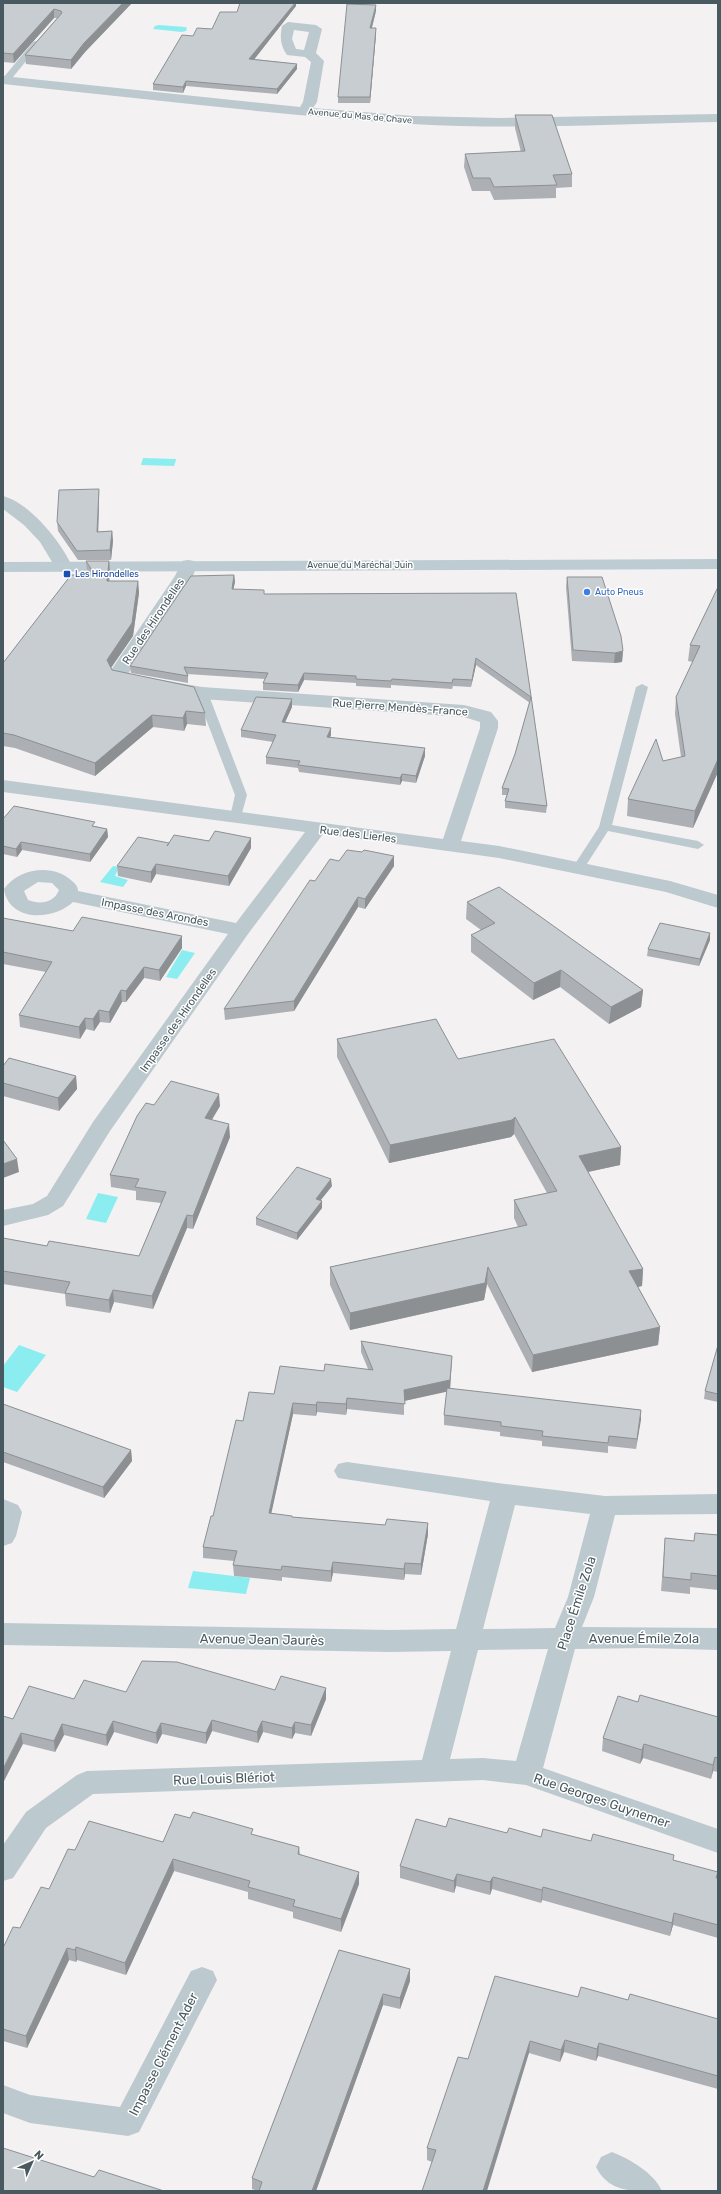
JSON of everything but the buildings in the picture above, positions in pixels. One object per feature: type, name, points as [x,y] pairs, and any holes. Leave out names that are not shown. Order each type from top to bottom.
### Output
[{"type":"main road","name":"Avenue du Maréchal Juin","points":[[3,567],[188,565],[718,564]]},
{"type":"street","points":[[304,111],[310,102],[318,61],[309,54]]},
{"type":"street","name":"Avenue du Mas de Chave","points":[[4,81],[304,111],[447,122],[718,118]]},
{"type":"street","points":[[3,501],[26,518],[60,555],[64,566]]},
{"type":"street","name":"Rue des Hirondelles","points":[[188,565],[184,576],[118,672],[120,678],[136,682],[202,693]]},
{"type":"street","name":"Rue Pierre Mendès-France","points":[[202,693],[464,711],[484,716],[489,721],[489,728],[450,846]]},
{"type":"street","name":"Rue des Lierles","points":[[3,786],[317,829],[499,852],[579,867],[670,887],[715,904]]},
{"type":"street","name":"Impasse des Hirondelles","points":[[3,1218],[40,1210],[55,1202],[101,1127],[242,930],[317,829]]},
{"type":"street","name":"Impasse des Arondes","points":[[69,895],[242,930]]},
{"type":"street","points":[[347,1470],[505,1494],[605,1506],[718,1504]]},
{"type":"street","points":[[433,1771],[505,1494]]},
{"type":"street","name":"Place Émile Zola","points":[[527,1774],[564,1639],[581,1597],[605,1506]]},
{"type":"street","points":[[3,1509],[9,1512],[3,1536]]},
{"type":"street","name":"Avenue Jean Jaurès","points":[[3,1634],[390,1641],[521,1639]]},
{"type":"street","name":"Avenue Émile Zola","points":[[521,1639],[718,1639]]},
{"type":"street","name":"Rue Georges Guynemer","points":[[483,1769],[527,1774],[718,1840]]},
{"type":"street","name":"Rue Louis Blériot","points":[[3,1869],[36,1820],[87,1783],[483,1769]]},
{"type":"street","name":"Impasse Clément Ader","points":[[3,2099],[30,2109],[128,2122],[202,1980]]},
{"type":"street","points":[[612,2167],[646,2191]]},
{"type":"lane","points":[[4,81],[41,39]]},
{"type":"lane","points":[[579,867],[606,827],[642,687]]},
{"type":"lane","points":[[202,693],[241,795],[236,817]]},
{"type":"lane","points":[[606,827],[698,845]]},
{"type":"water","points":[[159,25],[187,28],[186,31],[182,32],[153,29],[155,26]]},
{"type":"water","points":[[143,458],[176,460],[174,466],[141,465]]},
{"type":"water","points":[[113,866],[119,867],[115,876],[128,880],[123,887],[100,882]]},
{"type":"water","points":[[182,950],[195,953],[177,979],[166,977]]},
{"type":"water","points":[[98,1193],[118,1197],[106,1223],[86,1219]]},
{"type":"water","points":[[19,1345],[46,1355],[17,1392],[3,1387],[3,1366]]},
{"type":"water","points":[[193,1571],[250,1578],[246,1594],[188,1588]]},
{"type":"place","name":"Les Hirondelles","points":[[67,574]]},
{"type":"place","name":"Auto Pneus","points":[[587,592]]}]
